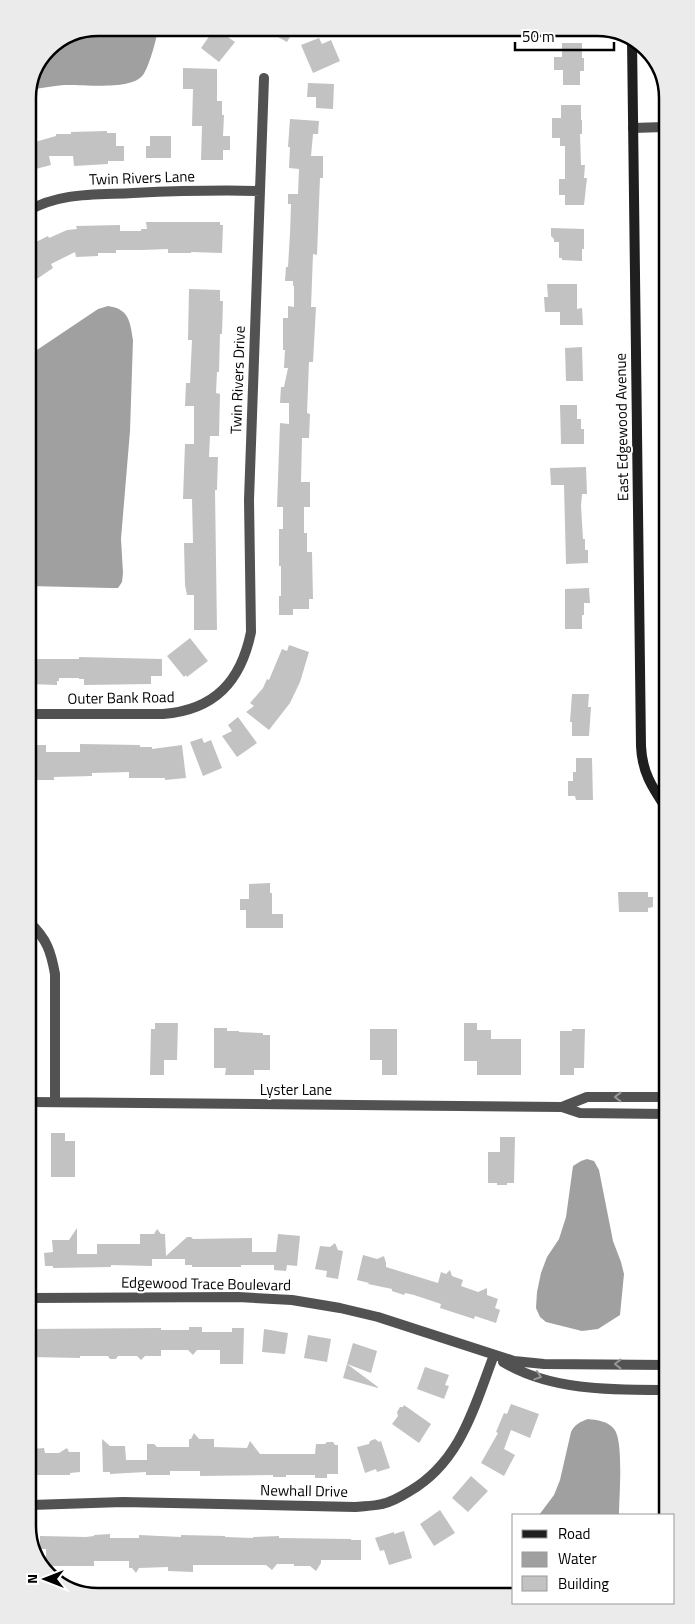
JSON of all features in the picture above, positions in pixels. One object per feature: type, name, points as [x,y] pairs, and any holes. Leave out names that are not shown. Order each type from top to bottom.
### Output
[{"type":"main road","name":"East Edgewood Avenue","points":[[632,48],[641,752],[646,776],[659,797]]},
{"type":"street","name":"Twin Rivers Drive","points":[[232,679],[241,666],[251,632],[249,500],[264,78]]},
{"type":"street","points":[[633,128],[659,127]]},
{"type":"street","name":"Twin Rivers Lane","points":[[36,207],[66,196],[198,190],[260,191]]},
{"type":"street","name":"Outer Bank Road","points":[[36,714],[181,713],[209,701],[232,679]]},
{"type":"street","points":[[36,930],[46,942],[55,974],[55,1102]]},
{"type":"street","name":"Lyster Lane","points":[[562,1107],[587,1097],[659,1097]]},
{"type":"street","name":"Lyster Lane","points":[[36,1102],[562,1107],[580,1113],[659,1114]]},
{"type":"street","name":"Edgewood Trace Boulevard","points":[[36,1298],[238,1297],[292,1300],[378,1317],[514,1361],[544,1364],[659,1365]]},
{"type":"street","name":"Edgewood Trace Boulevard","points":[[494,1356],[518,1370],[576,1386],[616,1390],[659,1390]]},
{"type":"street","name":"Newhall Drive","points":[[36,1506],[99,1502],[356,1506],[383,1504],[402,1496],[422,1484],[452,1452],[463,1434],[494,1356]]},
{"type":"water","points":[[99,36],[156,36],[148,66],[143,75],[137,80],[106,86],[51,86],[37,89],[41,75],[54,54],[75,41],[86,37]]},
{"type":"water","points":[[108,306],[124,313],[131,327],[133,340],[130,431],[121,539],[122,582],[118,588],[36,586],[36,351],[98,309]]},
{"type":"water","points":[[587,1159],[594,1161],[599,1170],[613,1241],[624,1274],[620,1315],[598,1329],[582,1331],[546,1322],[540,1317],[536,1308],[541,1273],[547,1257],[559,1239],[566,1217],[573,1166]]},
{"type":"water","points":[[588,1419],[602,1421],[609,1424],[617,1435],[620,1457],[619,1514],[540,1514],[554,1495],[560,1480],[571,1432],[578,1424]]},
{"type":"building","points":[[209,36],[226,36],[235,42],[219,62],[201,48]]},
{"type":"building","points":[[276,36],[290,36],[287,42]]},
{"type":"building","points":[[319,38],[322,44],[331,40],[340,61],[313,73],[301,45]]},
{"type":"building","points":[[562,43],[582,43],[584,71],[580,71],[580,85],[563,85],[563,70],[554,70],[554,57],[562,57]]},
{"type":"building","points":[[183,68],[217,69],[217,101],[222,101],[222,115],[224,115],[223,136],[230,136],[230,150],[223,150],[223,160],[201,160],[202,126],[192,126],[193,89],[183,89]]},
{"type":"building","points":[[308,83],[334,84],[333,109],[316,108],[316,97],[307,97]]},
{"type":"building","points":[[561,105],[581,105],[581,165],[585,165],[584,178],[587,178],[584,205],[565,205],[565,195],[559,195],[559,179],[565,179],[565,146],[560,146],[560,138],[552,138],[552,118],[561,118]]},
{"type":"building","points":[[290,119],[319,121],[318,134],[313,134],[311,156],[323,156],[323,178],[320,178],[317,255],[313,254],[311,307],[316,307],[313,362],[309,362],[307,413],[310,414],[309,438],[302,438],[301,482],[310,482],[310,507],[304,507],[304,533],[307,533],[307,552],[312,552],[313,599],[309,599],[309,609],[293,609],[293,615],[279,615],[281,566],[279,566],[279,529],[283,529],[283,507],[277,507],[280,423],[289,424],[289,403],[280,403],[281,387],[284,387],[288,368],[284,368],[283,318],[288,318],[288,306],[294,307],[293,281],[285,281],[286,267],[288,267],[290,234],[291,204],[288,204],[288,194],[298,194],[299,169],[289,168]]},
{"type":"building","points":[[107,131],[107,133],[116,133],[116,146],[124,146],[124,161],[108,161],[108,164],[74,166],[73,156],[49,156],[51,165],[36,169],[36,142],[56,136],[56,134],[71,134],[71,132]]},
{"type":"building","points":[[150,136],[171,136],[171,158],[146,158],[146,146],[150,146]]},
{"type":"building","points":[[146,222],[220,222],[220,225],[223,225],[222,253],[168,253],[168,249],[116,250],[116,253],[98,253],[98,256],[76,257],[75,252],[51,264],[53,268],[36,280],[36,242],[48,236],[49,238],[67,230],[77,229],[76,226],[120,225],[120,231],[141,231],[141,229],[147,229]]},
{"type":"building","points":[[551,228],[584,229],[582,261],[562,260],[562,258],[559,258],[559,242],[554,242],[551,236]]},
{"type":"building","points":[[547,284],[577,284],[577,309],[582,308],[583,325],[560,325],[560,312],[545,312],[544,297],[548,297]]},
{"type":"building","points":[[189,289],[220,290],[220,301],[223,301],[222,334],[220,334],[219,372],[217,372],[216,393],[220,394],[219,436],[210,436],[209,457],[218,457],[217,490],[215,490],[217,630],[194,630],[194,595],[187,595],[185,585],[184,543],[193,543],[192,499],[183,499],[185,444],[194,444],[194,406],[185,406],[186,383],[190,383],[192,340],[188,340]]},
{"type":"building","points":[[582,347],[583,381],[566,381],[565,348]]},
{"type":"building","points":[[560,405],[577,405],[577,419],[581,419],[581,429],[584,429],[584,444],[561,444]]},
{"type":"building","points":[[586,467],[587,494],[582,494],[581,506],[583,539],[585,539],[585,550],[588,550],[588,563],[566,564],[564,485],[551,485],[550,468]]},
{"type":"building","points":[[589,588],[590,603],[584,603],[582,629],[565,629],[565,589]]},
{"type":"building","points":[[190,638],[208,661],[187,677],[186,675],[184,677],[167,656]]},
{"type":"building","points":[[289,645],[309,652],[300,682],[290,703],[269,730],[246,712],[254,706],[250,703],[263,688],[267,679],[269,680],[282,649],[287,651]]},
{"type":"building","points":[[79,657],[162,659],[162,676],[151,676],[151,684],[84,685],[84,679],[59,678],[57,685],[36,684],[36,659],[79,659]]},
{"type":"building","points":[[572,694],[589,694],[588,707],[591,707],[589,736],[572,736],[572,722],[570,722]]},
{"type":"building","points":[[238,717],[257,743],[237,757],[222,736],[232,731],[228,725]]},
{"type":"building","points":[[202,738],[204,743],[211,740],[222,768],[203,776],[190,742]]},
{"type":"building","points":[[80,744],[140,745],[140,747],[152,747],[152,749],[182,745],[186,778],[165,780],[165,778],[129,778],[129,772],[92,773],[92,776],[54,777],[54,780],[36,780],[36,745],[46,745],[46,752],[80,752]]},
{"type":"building","points":[[576,758],[592,758],[593,800],[576,800],[575,796],[568,796],[568,781],[573,781],[573,772],[576,772]]},
{"type":"building","points":[[270,883],[272,914],[283,914],[283,928],[246,928],[246,910],[240,910],[240,899],[249,899],[249,884]]},
{"type":"building","points":[[618,892],[648,892],[648,897],[653,897],[653,907],[648,908],[648,912],[619,912]]},
{"type":"building","points":[[155,1023],[178,1023],[177,1060],[164,1060],[164,1075],[150,1075],[151,1029],[155,1029]]},
{"type":"building","points":[[464,1023],[477,1023],[477,1030],[491,1030],[491,1039],[521,1039],[521,1075],[477,1075],[477,1061],[464,1061]]},
{"type":"building","points":[[214,1028],[227,1028],[227,1031],[270,1035],[270,1070],[254,1070],[254,1075],[225,1075],[226,1068],[214,1068]]},
{"type":"building","points":[[370,1029],[397,1029],[397,1075],[382,1075],[382,1060],[370,1060]]},
{"type":"building","points":[[572,1029],[585,1029],[584,1068],[574,1068],[574,1075],[560,1075],[560,1031],[572,1031]]},
{"type":"building","points":[[51,1133],[65,1133],[65,1141],[75,1141],[75,1177],[51,1177]]},
{"type":"building","points":[[500,1137],[515,1137],[514,1183],[507,1183],[507,1185],[488,1183],[488,1152],[500,1152]]},
{"type":"building","points":[[77,1228],[77,1254],[97,1254],[97,1244],[140,1244],[140,1234],[154,1234],[157,1229],[161,1234],[165,1234],[166,1256],[187,1237],[193,1239],[252,1238],[252,1252],[276,1252],[278,1234],[300,1236],[297,1266],[287,1265],[286,1271],[274,1270],[274,1265],[192,1267],[192,1265],[185,1265],[185,1259],[152,1259],[152,1266],[111,1265],[111,1267],[53,1268],[53,1266],[45,1266],[44,1253],[53,1252],[52,1240],[69,1240]]},
{"type":"building","points":[[335,1243],[338,1250],[343,1251],[338,1279],[326,1277],[327,1271],[315,1269],[320,1246],[330,1247]]},
{"type":"building","points":[[363,1255],[377,1259],[384,1256],[386,1267],[438,1283],[441,1272],[446,1274],[450,1270],[452,1276],[463,1280],[461,1286],[478,1292],[487,1288],[487,1295],[498,1299],[495,1308],[500,1310],[496,1323],[475,1316],[474,1319],[440,1308],[441,1304],[414,1295],[405,1293],[404,1295],[392,1291],[392,1289],[357,1280]]},
{"type":"building","points":[[189,1327],[202,1327],[202,1332],[232,1332],[232,1328],[244,1328],[243,1364],[220,1364],[220,1350],[197,1350],[193,1355],[188,1350],[161,1350],[161,1356],[145,1356],[141,1360],[137,1356],[118,1356],[116,1359],[110,1359],[108,1356],[80,1356],[80,1358],[36,1357],[36,1329],[161,1328],[161,1330],[189,1330]]},
{"type":"building","points":[[264,1329],[288,1333],[285,1354],[262,1352]]},
{"type":"building","points":[[308,1335],[331,1339],[327,1362],[304,1358]]},
{"type":"building","points":[[353,1343],[377,1351],[371,1373],[347,1364]]},
{"type":"building","points":[[347,1364],[378,1387],[378,1388],[343,1378]]},
{"type":"building","points":[[425,1367],[449,1375],[445,1385],[449,1386],[444,1399],[417,1389]]},
{"type":"building","points":[[511,1404],[539,1414],[530,1438],[511,1430],[504,1449],[515,1455],[504,1476],[481,1463],[498,1433],[496,1432],[504,1413],[507,1414]]},
{"type":"building","points":[[404,1405],[431,1424],[419,1443],[392,1424],[398,1416],[397,1412],[400,1407]]},
{"type":"building","points":[[194,1433],[199,1439],[214,1439],[214,1447],[247,1448],[250,1441],[260,1454],[315,1454],[316,1444],[333,1442],[335,1445],[338,1445],[338,1474],[327,1474],[327,1478],[315,1478],[315,1475],[286,1475],[286,1477],[273,1477],[273,1475],[200,1476],[200,1471],[170,1471],[170,1475],[146,1475],[146,1472],[110,1474],[110,1472],[103,1472],[102,1439],[110,1446],[125,1446],[126,1460],[147,1460],[147,1444],[154,1444],[157,1447],[189,1447],[189,1439],[191,1439]]},
{"type":"building","points":[[375,1439],[379,1442],[381,1441],[390,1468],[377,1472],[376,1469],[365,1473],[357,1447],[369,1444],[370,1441]]},
{"type":"building","points":[[44,1448],[45,1453],[59,1453],[67,1448],[69,1452],[80,1452],[80,1472],[70,1473],[70,1475],[36,1475],[36,1449]]},
{"type":"building","points":[[471,1476],[488,1491],[468,1512],[452,1498]]},
{"type":"building","points":[[440,1510],[455,1533],[434,1546],[420,1524]]},
{"type":"building","points":[[404,1531],[412,1558],[389,1565],[384,1550],[380,1551],[375,1538]]},
{"type":"building","points":[[110,1534],[110,1538],[139,1538],[139,1535],[181,1537],[181,1535],[351,1539],[361,1540],[361,1560],[321,1560],[316,1571],[310,1566],[277,1564],[272,1570],[266,1565],[193,1565],[193,1572],[168,1571],[168,1567],[139,1568],[136,1573],[132,1568],[129,1568],[129,1561],[94,1561],[94,1566],[70,1566],[70,1554],[46,1554],[46,1549],[41,1549],[40,1546],[40,1536],[94,1536]]}]
